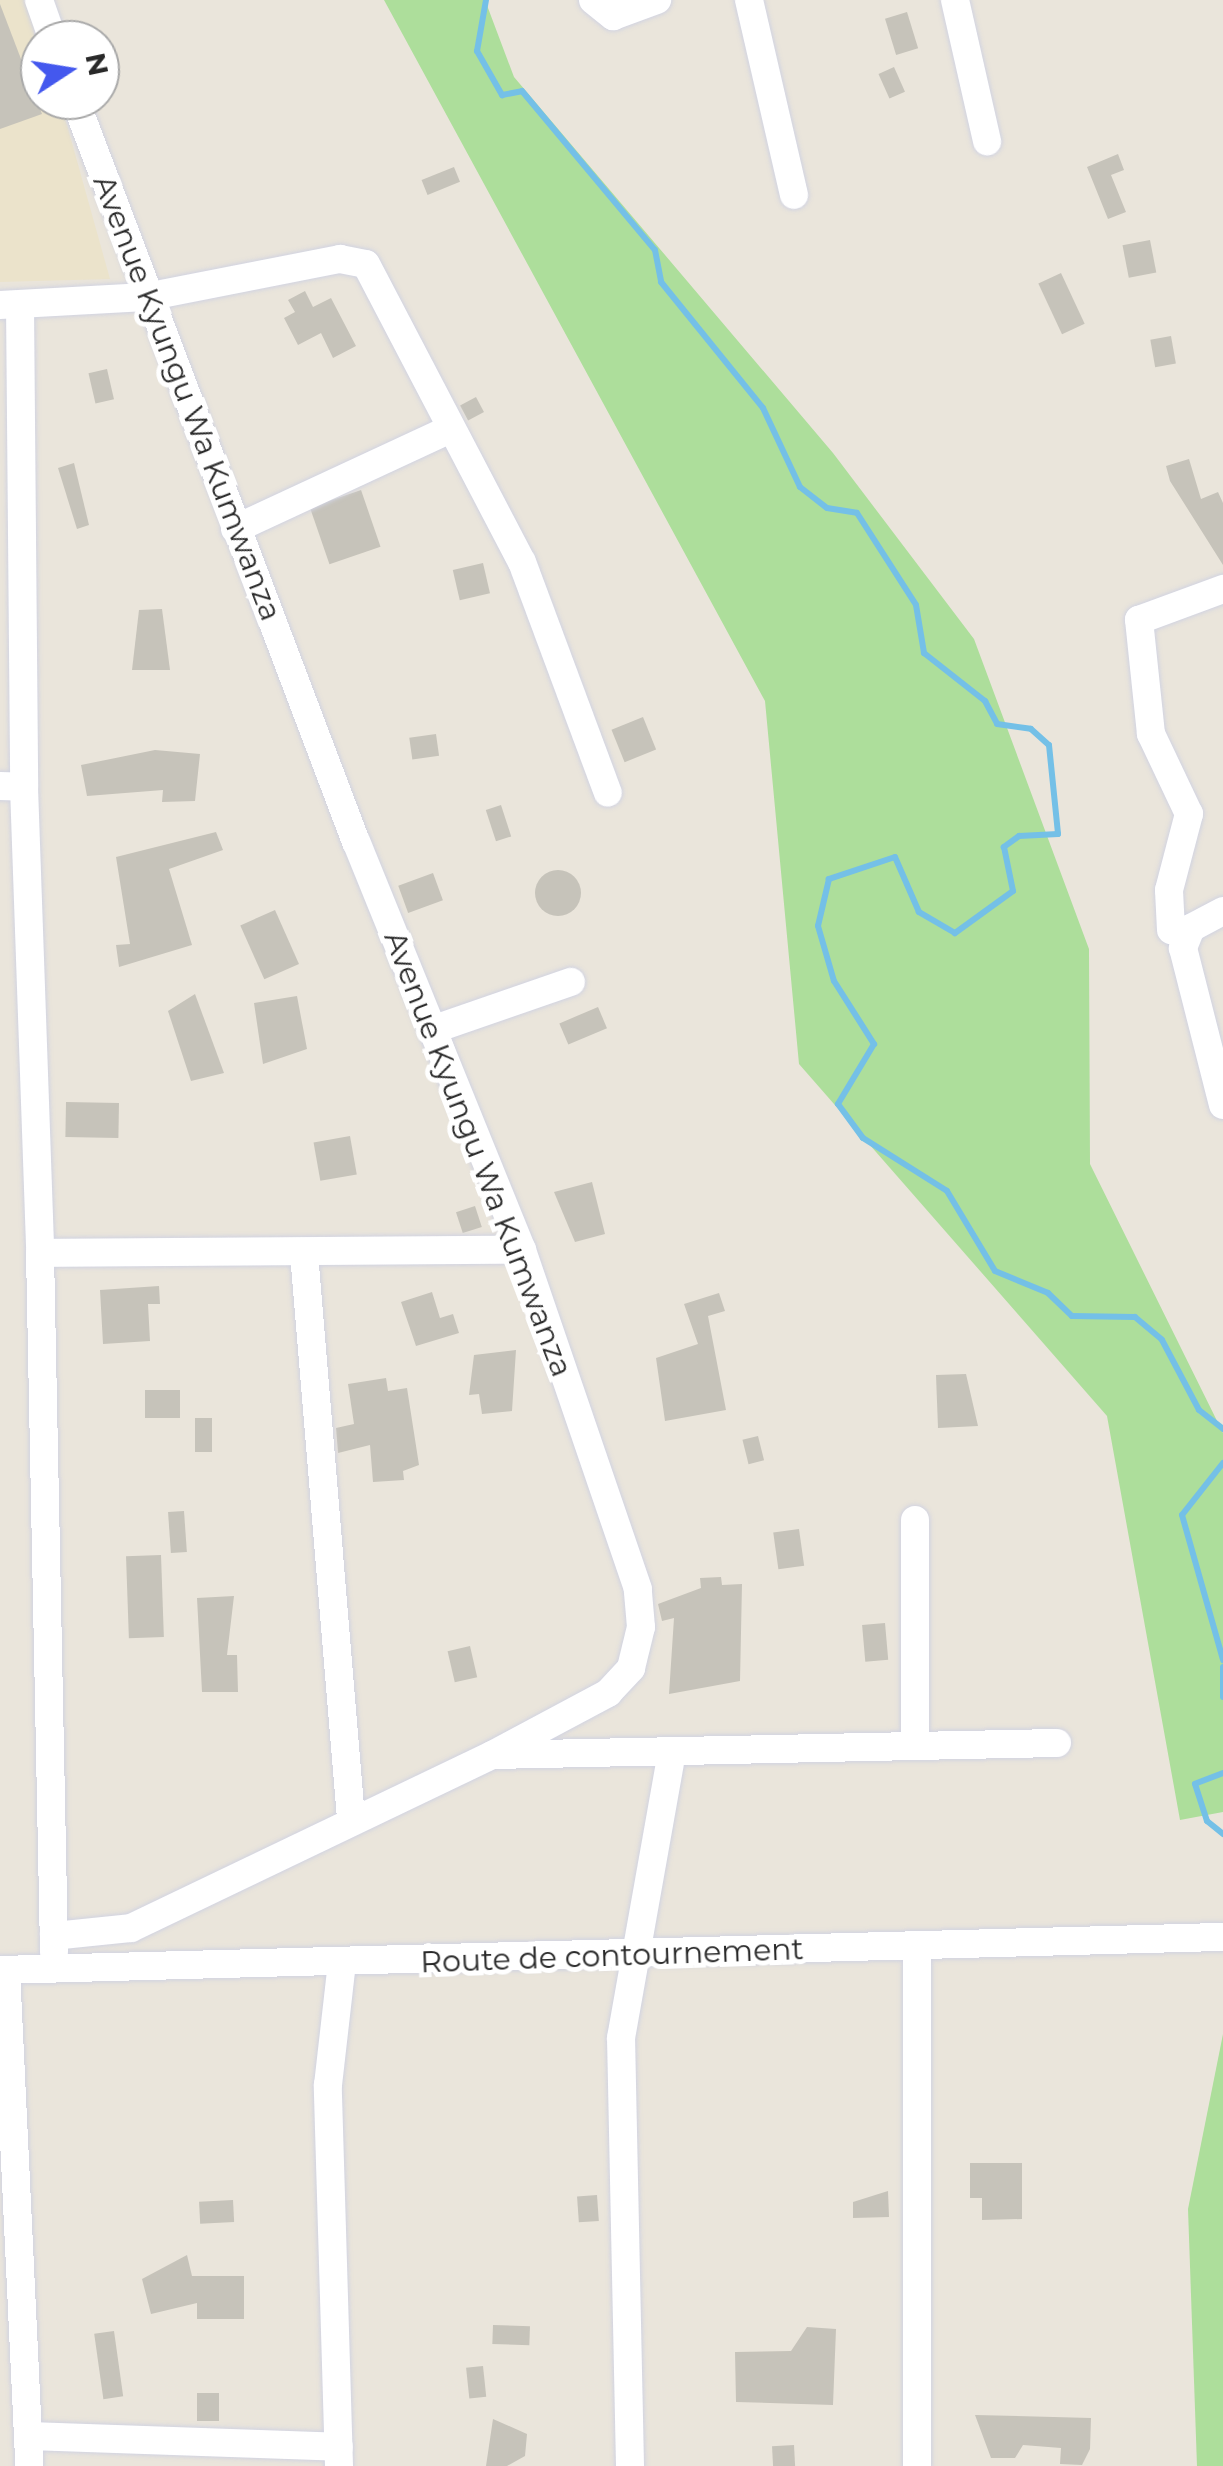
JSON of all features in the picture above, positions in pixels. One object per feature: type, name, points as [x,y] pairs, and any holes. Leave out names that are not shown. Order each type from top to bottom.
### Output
[{"type":"street","points":[[594,0],[613,16],[657,0]]},
{"type":"street","points":[[748,0],[794,195]]},
{"type":"street","points":[[955,0],[987,141]]},
{"type":"street","name":"Avenue Kyungu Wa Kumwanza","points":[[54,1936],[131,1928],[351,1819],[492,1755],[608,1693],[631,1668],[642,1627],[638,1589],[522,1250],[235,529],[82,120]]},
{"type":"street","points":[[54,1969],[40,1253],[12,787],[10,305],[146,297],[356,258],[522,562],[608,793]]},
{"type":"street","points":[[235,529],[448,430]]},
{"type":"street","points":[[1171,930],[1169,890],[1189,814],[1151,734],[1139,620],[1223,589]]},
{"type":"street","points":[[1223,911],[1190,928],[1183,948],[1223,1105]]},
{"type":"street","points":[[432,1030],[571,982]]},
{"type":"street","points":[[40,1253],[522,1250]]},
{"type":"street","points":[[304,1252],[351,1819]]},
{"type":"street","points":[[915,1520],[915,1745]]},
{"type":"street","points":[[492,1755],[671,1758],[915,1745],[1057,1744]]},
{"type":"street","points":[[630,2466],[621,2038],[671,1758]]},
{"type":"street","name":"Route de contournement","points":[[3,1970],[1223,1936]]},
{"type":"street","points":[[917,2466],[918,1947]]},
{"type":"street","points":[[29,2436],[339,2457],[328,2085],[342,1963]]},
{"type":"street","points":[[3,1970],[29,2466]]},
{"type":"shaded area","points":[[0,0],[31,0],[33,20],[20,20],[20,120],[66,120],[110,279],[0,282]]},
{"type":"green space","points":[[384,0],[485,0],[514,77],[833,453],[974,639],[1089,949],[1090,1164],[1223,1433],[1223,1812],[1180,1820],[1107,1416],[799,1064],[765,701]]},
{"type":"green space","points":[[1223,2034],[1223,2466],[1197,2466],[1188,2209]]},
{"type":"building","points":[[0,4],[20,56],[20,120],[25,120],[0,129]]},
{"type":"building","points":[[907,12],[918,48],[896,55],[885,19]]},
{"type":"building","points":[[894,67],[905,92],[889,99],[878,74]]},
{"type":"building","points":[[1118,154],[1124,170],[1111,175],[1126,212],[1108,219],[1087,167]]},
{"type":"building","points":[[454,167],[460,182],[428,195],[422,180]]},
{"type":"building","points":[[1150,240],[1156,272],[1129,278],[1123,245]]},
{"type":"building","points":[[1061,273],[1085,324],[1062,334],[1038,284]]},
{"type":"building","points":[[305,291],[313,307],[331,298],[356,346],[333,358],[321,333],[298,345],[284,318],[295,312],[288,300]]},
{"type":"building","points":[[1171,336],[1176,364],[1155,367],[1150,340]]},
{"type":"building","points":[[107,369],[114,399],[95,403],[88,373]]},
{"type":"building","points":[[476,397],[484,412],[468,420],[460,405]]},
{"type":"building","points":[[1189,459],[1201,499],[1218,492],[1223,503],[1223,565],[1170,481],[1166,466]]},
{"type":"building","points":[[74,463],[89,525],[77,529],[58,468]]},
{"type":"building","points":[[361,490],[381,547],[329,564],[310,508]]},
{"type":"building","points":[[483,563],[490,593],[460,600],[453,570]]},
{"type":"building","points":[[162,609],[170,670],[132,670],[139,610]]},
{"type":"building","points":[[643,717],[656,749],[625,762],[611,730]]},
{"type":"building","points":[[436,734],[439,756],[412,760],[409,738]]},
{"type":"building","points":[[155,750],[200,754],[195,801],[162,802],[163,790],[87,796],[81,765]]},
{"type":"building","points":[[501,805],[511,836],[496,841],[486,810]]},
{"type":"building","points":[[216,832],[223,850],[169,869],[192,945],[119,967],[116,945],[130,944],[116,857]]},
{"type":"building","points":[[558,870],[575,876],[581,893],[575,910],[558,916],[541,910],[535,893],[541,876]]},
{"type":"building","points":[[433,873],[443,900],[408,913],[398,886]]},
{"type":"building","points":[[275,910],[299,964],[264,979],[240,925]]},
{"type":"building","points":[[195,994],[224,1073],[191,1081],[168,1011]]},
{"type":"building","points":[[297,996],[307,1049],[263,1064],[254,1003]]},
{"type":"building","points":[[598,1007],[607,1028],[568,1045],[559,1023]]},
{"type":"building","points":[[66,1102],[119,1103],[118,1138],[65,1137]]},
{"type":"building","points":[[350,1136],[357,1174],[320,1181],[314,1142]]},
{"type":"building","points":[[592,1182],[605,1234],[575,1242],[554,1192]]},
{"type":"building","points":[[475,1206],[482,1227],[463,1233],[456,1212]]},
{"type":"building","points":[[159,1286],[160,1304],[148,1304],[150,1341],[103,1344],[100,1290]]},
{"type":"building","points":[[432,1292],[440,1318],[453,1314],[459,1333],[416,1346],[401,1302]]},
{"type":"building","points":[[719,1293],[725,1311],[708,1316],[726,1410],[665,1421],[656,1358],[698,1344],[684,1304]]},
{"type":"building","points":[[516,1350],[512,1411],[482,1414],[479,1394],[469,1395],[474,1355]]},
{"type":"building","points":[[966,1374],[978,1426],[938,1428],[936,1375]]},
{"type":"building","points":[[386,1378],[388,1391],[407,1388],[419,1465],[403,1471],[404,1480],[373,1482],[370,1445],[338,1453],[336,1428],[354,1424],[348,1384]]},
{"type":"building","points":[[145,1390],[180,1390],[180,1418],[145,1418]]},
{"type":"building","points":[[195,1418],[212,1418],[212,1452],[195,1452]]},
{"type":"building","points":[[758,1436],[764,1460],[749,1464],[742,1440]]},
{"type":"building","points":[[184,1511],[187,1552],[171,1553],[168,1512]]},
{"type":"building","points":[[799,1529],[804,1566],[778,1569],[773,1533]]},
{"type":"building","points":[[161,1555],[164,1637],[129,1638],[126,1556]]},
{"type":"building","points":[[721,1577],[722,1585],[742,1584],[740,1681],[669,1694],[674,1618],[662,1621],[658,1604],[701,1588],[700,1578]]},
{"type":"building","points":[[234,1596],[227,1655],[237,1655],[238,1692],[202,1692],[197,1598]]},
{"type":"building","points":[[885,1623],[888,1660],[865,1662],[862,1625]]},
{"type":"building","points":[[470,1646],[477,1677],[455,1682],[448,1651]]},
{"type":"building","points":[[970,2163],[1022,2163],[1022,2219],[982,2220],[982,2198],[970,2198]]},
{"type":"building","points":[[888,2191],[889,2217],[853,2218],[853,2202]]},
{"type":"building","points":[[597,2195],[599,2221],[579,2222],[577,2196]]},
{"type":"building","points":[[233,2200],[234,2222],[200,2224],[199,2202]]},
{"type":"building","points":[[187,2255],[192,2276],[244,2276],[244,2319],[197,2319],[197,2303],[151,2314],[142,2279]]},
{"type":"building","points":[[493,2325],[530,2326],[529,2345],[492,2344]]},
{"type":"building","points":[[807,2327],[836,2329],[833,2405],[736,2402],[735,2352],[791,2351]]},
{"type":"building","points":[[114,2331],[123,2396],[103,2399],[94,2334]]},
{"type":"building","points":[[483,2366],[486,2397],[469,2399],[466,2368]]},
{"type":"building","points":[[197,2393],[219,2393],[219,2421],[197,2421]]},
{"type":"building","points":[[975,2415],[1091,2418],[1090,2449],[1082,2465],[1060,2464],[1061,2448],[1023,2445],[1015,2458],[991,2458]]},
{"type":"building","points":[[493,2419],[527,2434],[525,2456],[507,2466],[486,2466]]},
{"type":"building","points":[[794,2445],[795,2466],[773,2466],[772,2446]]},
{"type":"waterway","points":[[486,0],[477,51],[502,95],[522,91],[655,250],[661,282],[763,408],[800,487],[827,508],[857,513],[916,605],[924,653],[985,701],[997,724],[1031,729],[1049,745],[1058,834],[1019,836],[1004,847],[1013,891],[955,933],[919,912],[895,857],[829,879],[818,926],[834,981],[874,1044],[838,1104],[863,1138],[947,1191],[995,1271],[1048,1293],[1072,1316],[1135,1317],[1162,1340],[1199,1410],[1223,1429]]},
{"type":"waterway","points":[[1223,1463],[1182,1515],[1223,1660]]},
{"type":"waterway","points":[[1223,1667],[1223,1697]]},
{"type":"waterway","points":[[1223,1773],[1195,1784],[1207,1821],[1223,1834]]}]
